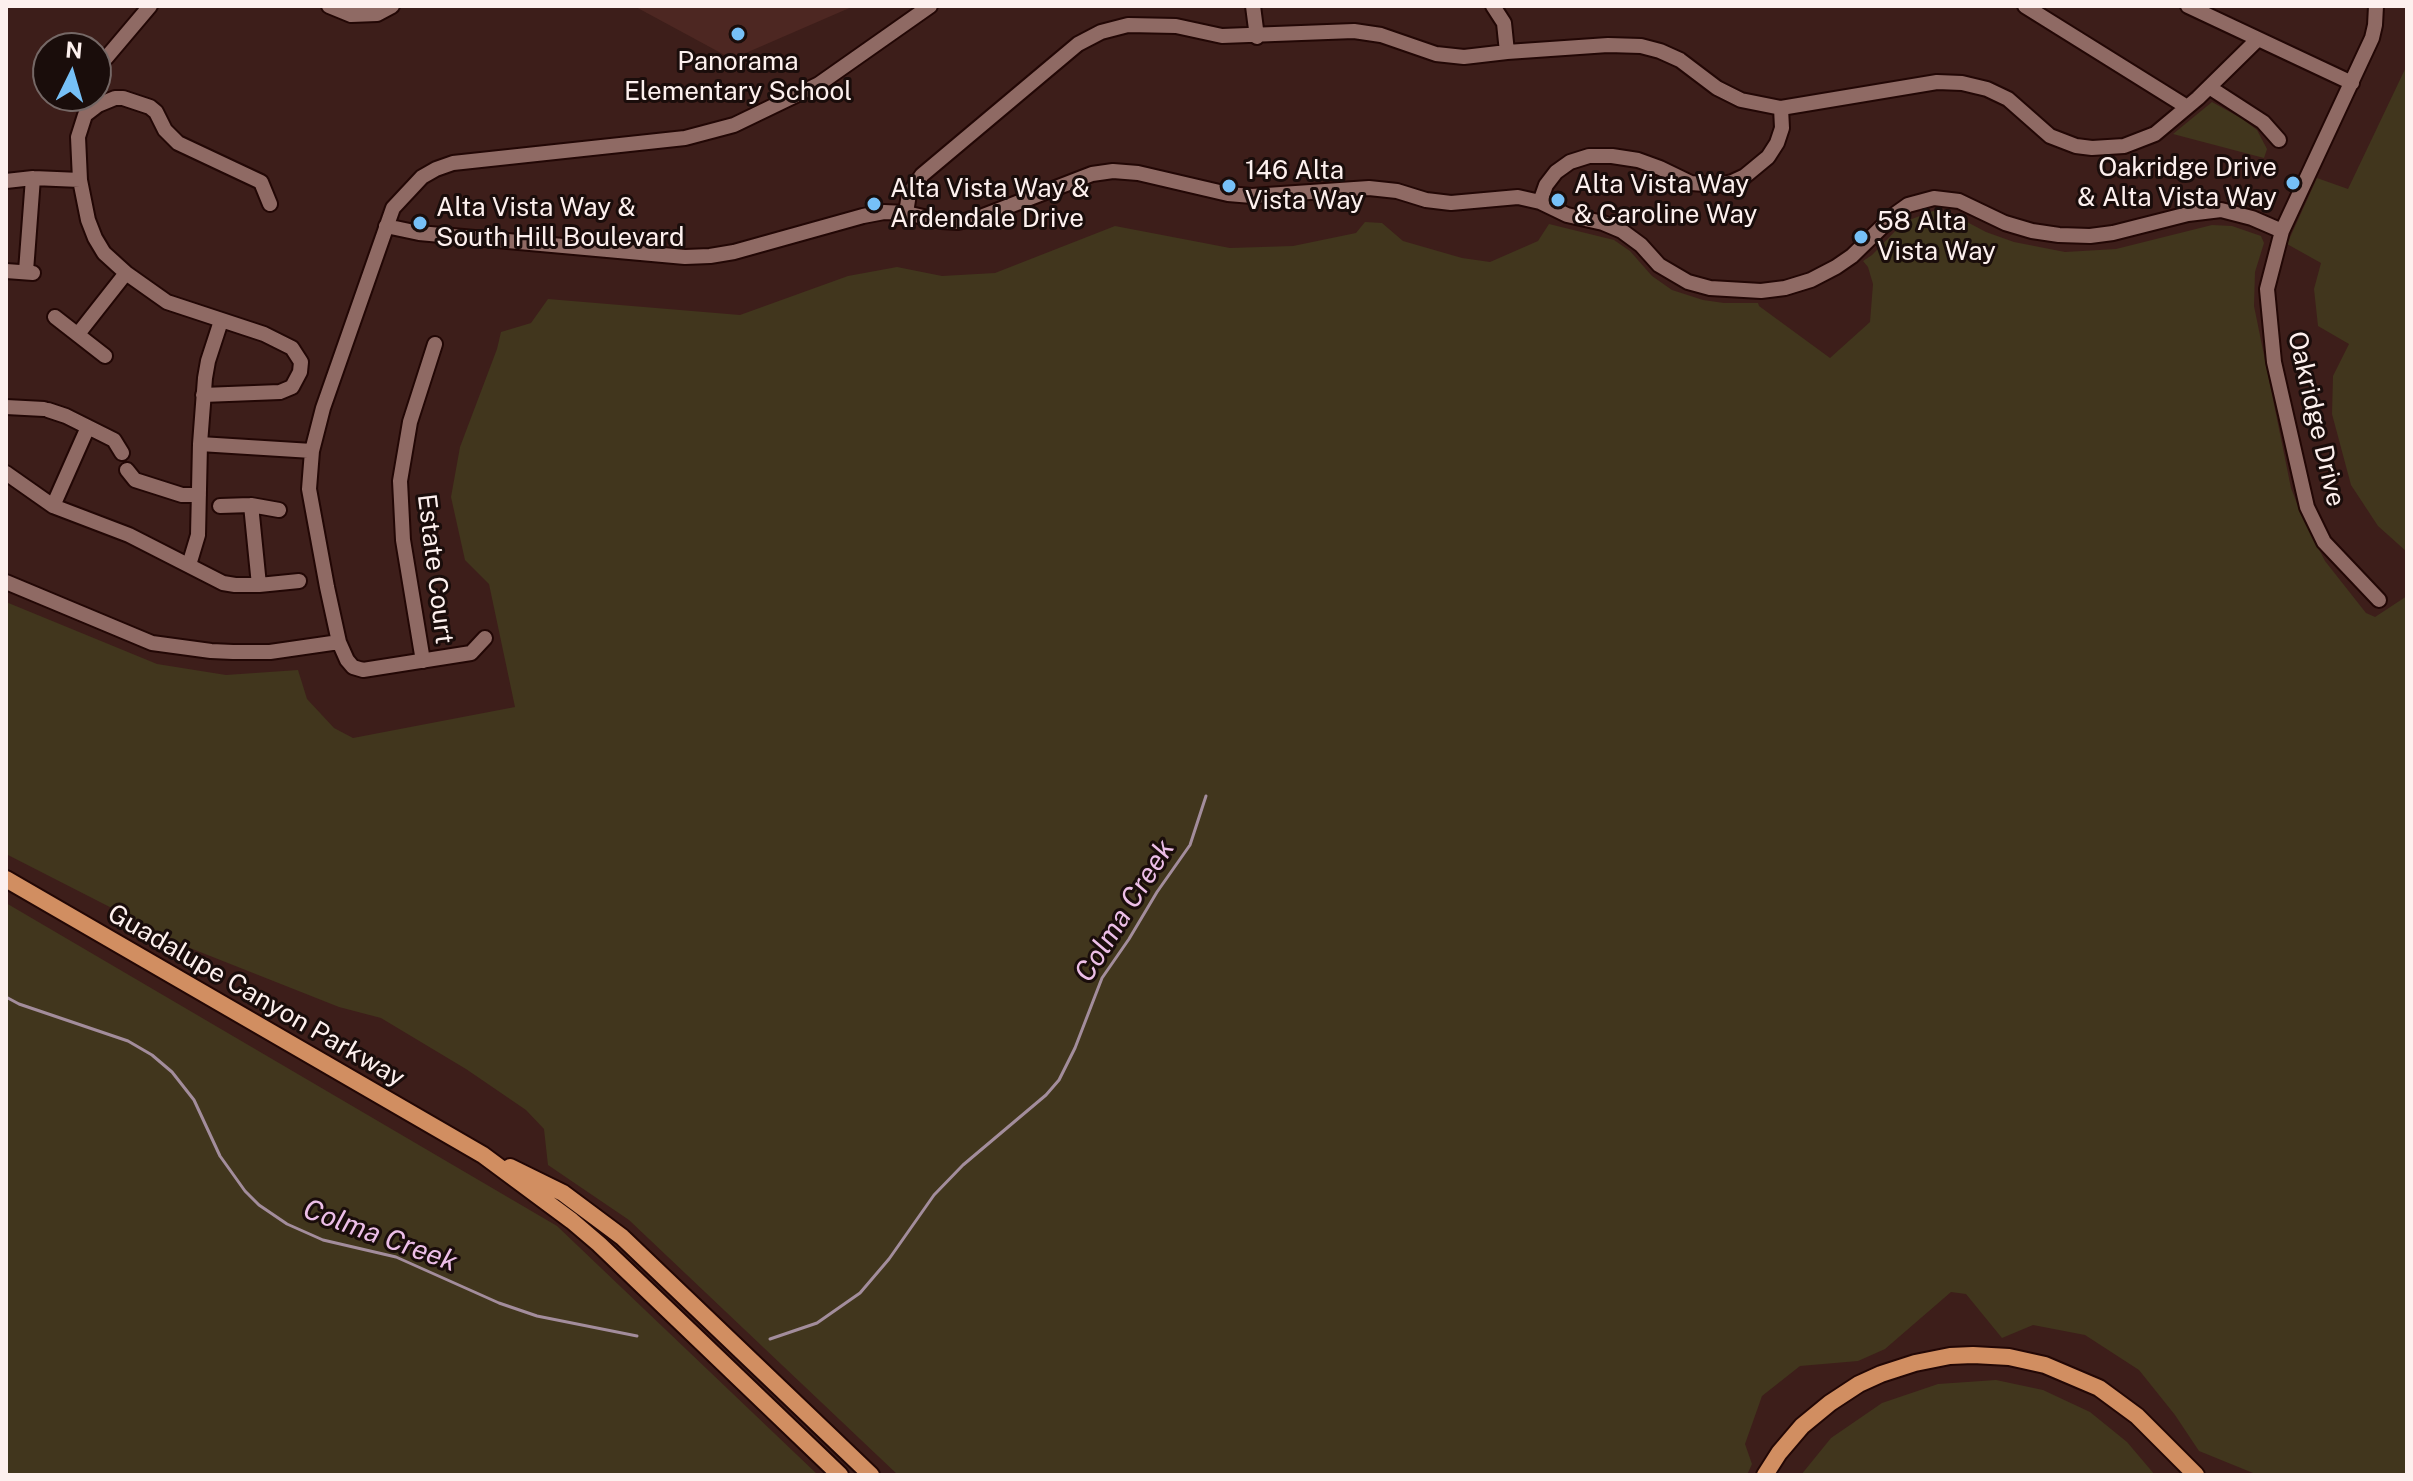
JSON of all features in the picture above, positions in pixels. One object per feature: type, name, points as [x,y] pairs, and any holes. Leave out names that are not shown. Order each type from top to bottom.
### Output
[{"type":"main road","name":"Guadalupe Canyon Parkway","points":[[6,879],[483,1155],[599,1244],[840,1475]]},
{"type":"main road","name":"Guadalupe Canyon Parkway","points":[[483,1155],[543,1181],[603,1221],[871,1475]]},
{"type":"main road","points":[[1765,1475],[1802,1426],[1859,1384],[1915,1363],[1973,1355],[2009,1357],[2045,1365],[2099,1388],[2137,1416],[2196,1475]]},
{"type":"street","points":[[112,51],[150,6]]},
{"type":"street","points":[[329,6],[351,15],[377,14],[392,6]]},
{"type":"street","points":[[485,638],[471,653],[363,670],[353,667],[347,660],[339,642],[309,489],[312,451],[323,408],[393,208],[422,177],[453,163],[685,138],[734,125],[819,84],[930,6]]},
{"type":"street","points":[[1253,6],[1257,37]]},
{"type":"street","points":[[1493,6],[1504,23],[1507,52]]},
{"type":"street","points":[[2025,6],[2187,107]]},
{"type":"street","points":[[2188,6],[2352,83]]},
{"type":"street","name":"Oakridge Drive","points":[[2376,6],[2372,38],[2282,231],[2267,289],[2274,362],[2307,507],[2324,542],[2379,600]]},
{"type":"street","points":[[906,213],[909,194],[922,175],[1068,52],[1089,37],[1114,28],[1143,24],[1176,26],[1222,36],[1354,31],[1381,35],[1422,50],[1464,57],[1615,45],[1650,48],[1680,60],[1717,88],[1741,100],[1781,108],[1937,82],[1962,83],[1987,89],[2008,99],[2050,136],[2062,142],[2108,148],[2140,141],[2155,134],[2257,40]]},
{"type":"street","points":[[2209,87],[2263,122],[2279,140]]},
{"type":"street","points":[[203,395],[280,392],[292,387],[300,372],[301,362],[292,348],[264,334],[167,302],[104,253],[88,220],[80,180],[78,137],[85,115],[105,102],[123,98],[150,107],[178,143],[261,182],[270,204]]},
{"type":"street","points":[[1540,202],[1546,185],[1556,172],[1570,162],[1589,156],[1638,160],[1691,183],[1718,185],[1732,182],[1745,176],[1768,157],[1782,128],[1781,108]]},
{"type":"street","points":[[386,226],[419,233],[698,257],[734,252],[884,212],[906,213],[941,221],[978,218],[1092,174],[1113,171],[1138,173],[1219,193],[1252,196],[1369,188],[1451,203],[1518,197],[1622,231],[1641,245],[1659,265],[1688,282],[1710,288],[1761,291],[1811,280],[1852,256],[1908,205],[1934,198],[1959,201],[2005,223],[2059,235],[2113,233],[2188,214],[2221,210],[2252,218],[2282,231]]},
{"type":"street","points":[[6,271],[30,272],[33,178]]},
{"type":"street","points":[[6,181],[33,178],[80,180]]},
{"type":"street","points":[[78,334],[126,273]]},
{"type":"street","points":[[55,317],[105,356]]},
{"type":"street","points":[[189,565],[198,535],[203,395],[208,361],[221,321]]},
{"type":"street","name":"Estate Court","points":[[423,661],[403,540],[400,481],[410,422],[435,344]]},
{"type":"street","points":[[6,407],[46,409],[114,440],[122,453]]},
{"type":"street","points":[[53,506],[88,427]]},
{"type":"street","points":[[200,444],[312,451]]},
{"type":"street","points":[[127,470],[135,480],[182,495],[199,495]]},
{"type":"street","points":[[6,473],[53,506],[129,535],[223,583],[259,585],[299,581]]},
{"type":"street","points":[[251,505],[259,585]]},
{"type":"street","points":[[220,506],[251,505],[279,510]]},
{"type":"street","points":[[6,582],[152,643],[211,651],[270,652],[339,642]]},
{"type":"shaded area","name":"Panorama Elementary School","points":[[634,6],[854,6],[732,59]]},
{"type":"shaded area","points":[[2407,65],[2407,552],[2378,526],[2351,485],[2332,414],[2333,376],[2349,344],[2318,326],[2314,289],[2321,263],[2287,244],[2317,178],[2348,189]]},
{"type":"shaded area","points":[[2212,102],[2257,130],[2267,149],[2264,158],[2173,134]]},
{"type":"shaded area","points":[[1933,211],[1952,214],[1986,232],[2014,242],[2065,252],[2116,249],[2212,225],[2232,226],[2261,236],[2264,243],[2255,272],[2254,306],[2291,488],[2301,514],[2325,561],[2366,613],[2375,617],[2407,596],[2407,1475],[2258,1475],[2199,1451],[2139,1370],[2085,1335],[2033,1325],[2002,1338],[1966,1294],[1951,1292],[1885,1349],[1858,1361],[1800,1366],[1762,1396],[1745,1444],[1752,1464],[1747,1475],[898,1475],[629,1220],[548,1165],[544,1129],[526,1110],[466,1069],[381,1018],[339,1007],[190,948],[6,854],[6,602],[157,664],[226,675],[298,670],[307,699],[334,728],[353,738],[515,707],[489,584],[465,560],[451,497],[460,447],[501,332],[531,323],[548,299],[740,315],[848,276],[897,267],[942,276],[995,273],[1115,226],[1230,248],[1293,246],[1356,233],[1365,222],[1382,223],[1403,241],[1462,258],[1490,262],[1538,241],[1549,224],[1614,240],[1630,251],[1652,276],[1672,290],[1703,300],[1758,303],[1830,358],[1870,322],[1873,284],[1863,261],[1904,222]]},
{"type":"shaded area","points":[[6,903],[557,1226],[818,1475],[6,1475]]},
{"type":"shaded area","points":[[1996,1380],[2043,1390],[2090,1412],[2127,1442],[2155,1475],[1801,1475],[1831,1438],[1882,1403],[1938,1384]]},
{"type":"waterway","name":"Colma Creek","points":[[770,1339],[817,1323],[860,1293],[889,1259],[934,1195],[963,1165],[1046,1095],[1059,1080],[1102,978],[1190,845],[1206,796]]},
{"type":"waterway","name":"Colma Creek","points":[[6,997],[128,1041],[152,1055],[172,1072],[194,1100],[220,1156],[245,1191],[287,1224],[323,1240],[396,1257],[499,1303],[537,1316],[637,1336]]},
{"type":"place","name":"Panorama Elementary School","points":[[738,34]]},
{"type":"place","name":"Oakridge Drive & Alta Vista Way","points":[[2293,183]]},
{"type":"place","name":"146 Alta Vista Way","points":[[1229,186]]},
{"type":"place","name":"Alta Vista Way & Caroline Way","points":[[1558,200]]},
{"type":"place","name":"Alta Vista Way & Ardendale Drive","points":[[874,204]]},
{"type":"place","name":"Alta Vista Way & South Hill Boulevard","points":[[420,223]]},
{"type":"place","name":"58 Alta Vista Way","points":[[1861,237]]}]
